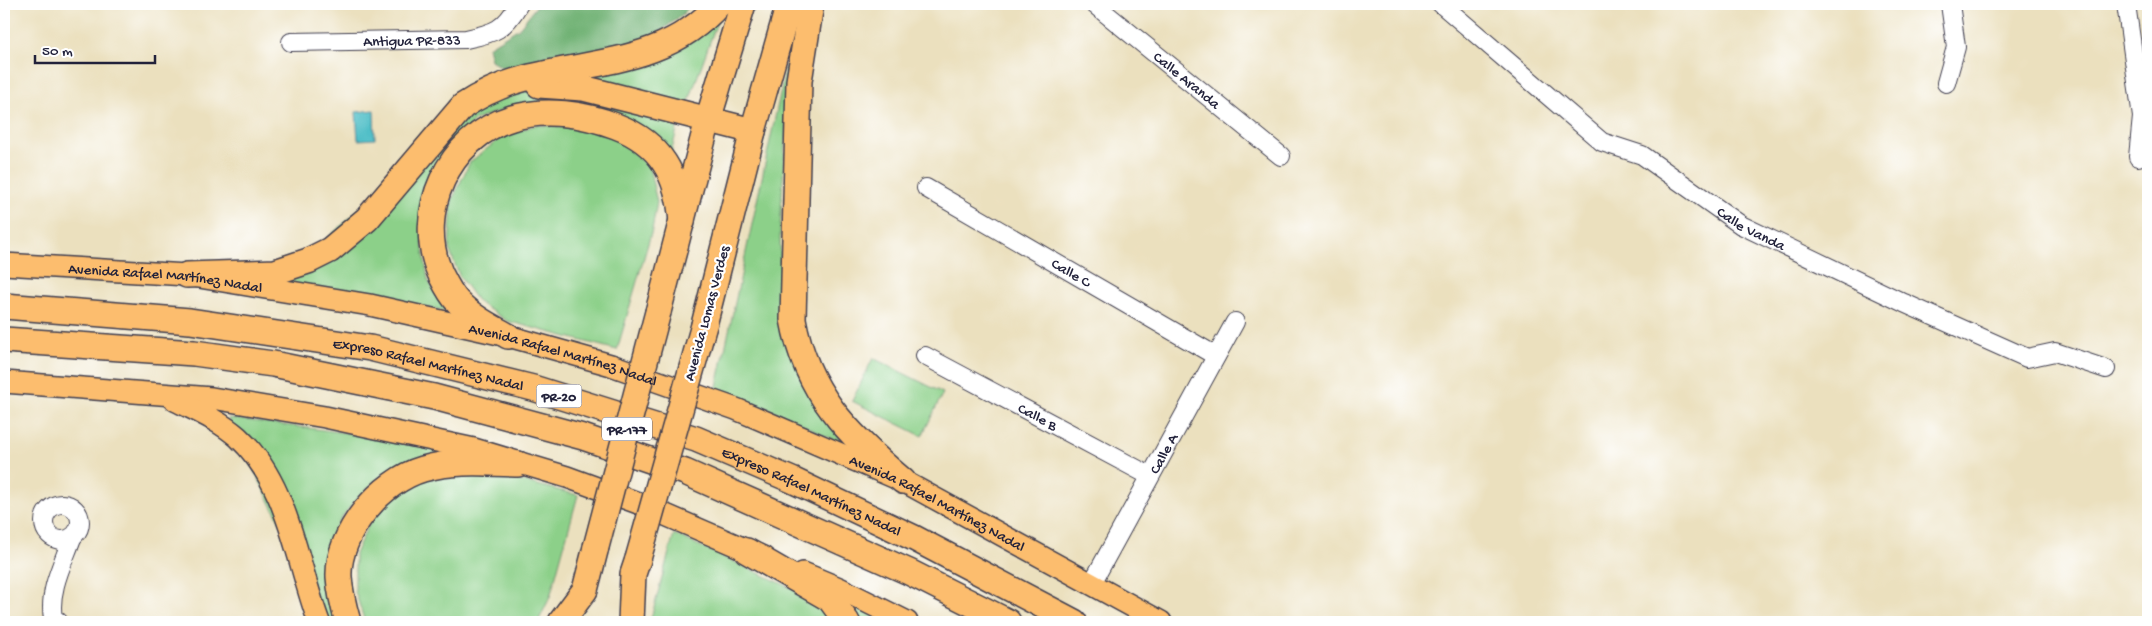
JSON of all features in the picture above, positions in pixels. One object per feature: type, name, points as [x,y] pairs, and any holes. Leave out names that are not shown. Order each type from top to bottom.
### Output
[{"type":"highway","points":[[187,275],[275,272],[308,261],[330,250],[367,219],[463,106],[482,94],[525,78],[635,56],[677,38],[696,26],[719,4]]},
{"type":"highway","name":"PR-177","points":[[585,590],[708,120],[743,4]]},
{"type":"highway","name":"Avenida Lomas Verdes","points":[[636,566],[704,325],[753,131],[789,4]]},
{"type":"highway","points":[[811,4],[799,81],[793,319],[796,336],[817,388],[836,417],[903,481]]},
{"type":"highway","points":[[502,86],[561,85],[583,88],[753,131]]},
{"type":"highway","points":[[508,336],[476,319],[457,302],[445,284],[431,243],[433,206],[437,192],[453,161],[462,149],[476,136],[512,118],[554,112],[606,122],[629,131],[661,156],[669,168],[680,198],[682,222]]},
{"type":"highway","name":"Expreso Rafael Martínez Nadal","points":[[4,306],[190,321],[360,346],[534,388],[696,439],[757,465],[914,538],[1074,622]]},
{"type":"highway","name":"Expreso Rafael Martínez Nadal","points":[[4,340],[194,354],[273,364],[434,397],[583,437],[685,472],[909,572],[1008,622]]},
{"type":"highway","points":[[348,622],[339,576],[341,557],[345,542],[372,502],[386,489],[421,469],[444,464],[472,462],[518,464]]},
{"type":"highway","points":[[747,550],[830,600],[847,622]]},
{"type":"highway","points":[[631,622],[636,566]]},
{"type":"highway","points":[[561,622],[585,590]]},
{"type":"main road","name":"Avenida Rafael Martínez Nadal","points":[[4,264],[187,275],[370,305],[508,336],[611,365],[736,409],[903,481],[1161,622]]},
{"type":"main road","points":[[4,382],[166,396],[212,398],[325,417],[474,449],[518,464],[567,477],[638,503],[839,588],[907,622]]},
{"type":"main road","points":[[166,396],[228,429],[252,453],[268,476],[290,528],[319,622]]},
{"type":"main road","name":"Avenida Lomas Verdes","points":[[621,622],[636,566]]},
{"type":"main road","name":"PR-177","points":[[576,622],[585,590]]},
{"type":"street","name":"Antigua PR-833","points":[[291,42],[466,39],[488,35],[508,23],[519,4]]},
{"type":"street","name":"Calle Aranda","points":[[1094,4],[1281,156]]},
{"type":"street","name":"Calle Vanda","points":[[1440,4],[1602,142],[1642,155],[1741,225],[1904,303],[2027,358],[2055,352],[2106,369]]},
{"type":"street","points":[[1946,83],[1956,47],[1950,4]]},
{"type":"street","points":[[2126,4],[2142,118],[2138,156]]},
{"type":"street","name":"Calle C","points":[[926,188],[1216,356]]},
{"type":"street","name":"Calle A","points":[[1091,585],[1235,322]]},
{"type":"street","name":"Calle B","points":[[925,356],[1150,476]]},
{"type":"street","points":[[59,622],[53,618],[52,594],[72,538]]},
{"type":"green space","points":[[538,4],[691,4],[684,13],[655,36],[617,47],[566,60],[503,68],[491,60],[488,47],[519,28]]},
{"type":"green space","points":[[721,11],[687,106],[563,78]]},
{"type":"green space","points":[[790,61],[780,230],[781,308],[823,413],[846,446],[778,413],[716,391],[787,62]]},
{"type":"green space","points":[[533,90],[679,121],[671,154],[510,107],[475,120],[453,144],[422,242],[428,280],[447,311],[278,282],[471,110],[507,93]]},
{"type":"green space","points":[[535,125],[573,127],[618,136],[649,167],[657,202],[652,230],[617,350],[507,321],[478,302],[460,277],[449,249],[452,200],[470,162],[502,137]]},
{"type":"green space","points":[[873,358],[943,393],[922,436],[852,401]]},
{"type":"green space","points":[[228,418],[348,433],[469,456],[414,464],[392,470],[372,484],[346,512],[336,526],[326,554],[327,585],[337,622],[325,622],[310,582]]},
{"type":"green space","points":[[485,472],[578,495],[550,597],[538,622],[365,622],[355,591],[355,554],[371,519],[395,493],[417,478]]},
{"type":"green space","points":[[674,534],[811,597],[824,610],[831,622],[650,622]]},
{"type":"green space","points":[[840,597],[891,622],[853,622]]},
{"type":"water","points":[[374,110],[375,139],[358,140],[356,112]]}]
